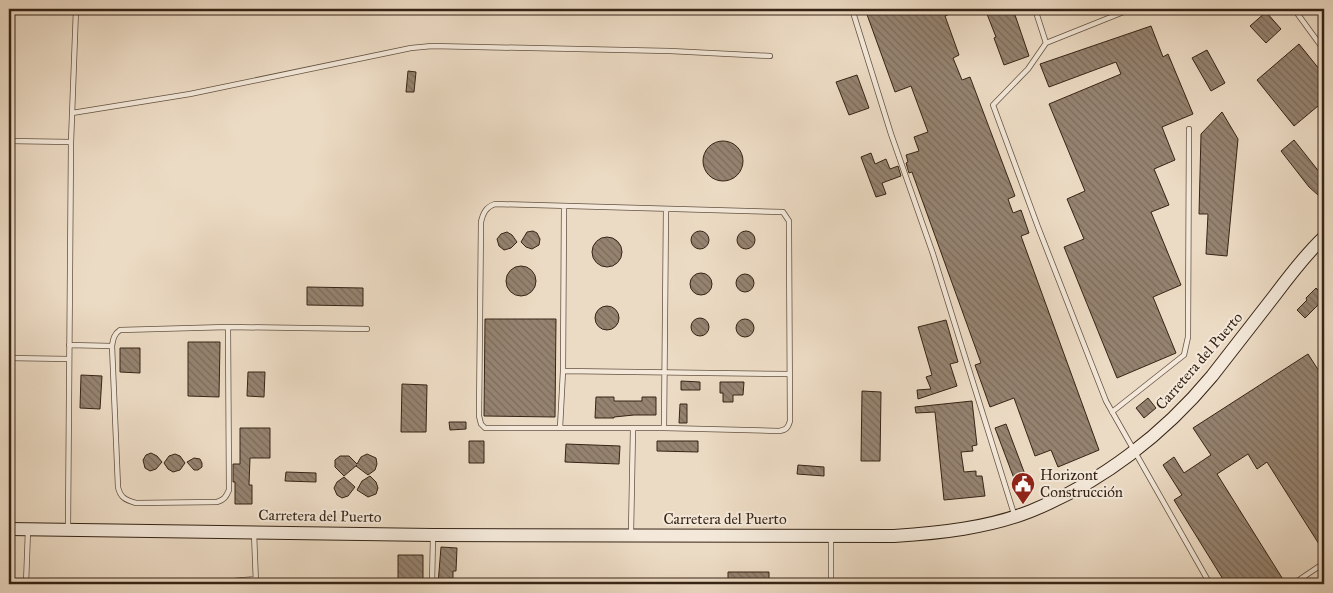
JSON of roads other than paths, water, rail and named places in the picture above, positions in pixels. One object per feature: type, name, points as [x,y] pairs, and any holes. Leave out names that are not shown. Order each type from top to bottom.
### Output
[{"type":"main road","name":"Carretera del Puerto","points":[[9,529],[433,535],[894,536],[929,534],[993,523],[1031,511],[1068,493],[1135,452],[1167,423],[1211,377],[1294,271],[1324,237]]},
{"type":"lane","points":[[68,529],[71,142],[76,9]]},
{"type":"lane","points":[[852,9],[891,134],[933,254],[1015,516]]},
{"type":"lane","points":[[1035,9],[1046,43]]},
{"type":"lane","points":[[1294,9],[1324,50]]},
{"type":"lane","points":[[1126,11],[1046,43],[1028,69],[993,105],[1042,236],[1112,412],[1210,584]]},
{"type":"lane","points":[[72,113],[190,94],[411,48],[432,46],[670,51],[770,56]]},
{"type":"lane","points":[[1112,412],[1184,355],[1188,337],[1188,130]]},
{"type":"lane","points":[[9,141],[71,142]]},
{"type":"lane","points":[[495,204],[564,207],[783,212],[789,221],[790,421],[788,427],[785,430],[485,428],[481,424],[479,416],[482,214],[489,206],[495,204]]},
{"type":"lane","points":[[560,428],[563,371],[564,207]]},
{"type":"lane","points":[[664,428],[666,209]]},
{"type":"lane","points":[[228,327],[229,490],[223,500],[217,502],[136,503],[127,501],[120,495],[118,487],[112,346],[113,339],[120,330],[228,327],[367,330]]},
{"type":"lane","points":[[69,345],[112,346]]},
{"type":"lane","points":[[9,358],[68,359]]},
{"type":"lane","points":[[563,371],[789,374]]},
{"type":"lane","points":[[631,535],[633,429]]},
{"type":"lane","points":[[26,584],[28,529]]},
{"type":"lane","points":[[93,584],[256,582],[254,531]]},
{"type":"lane","points":[[432,584],[433,535]]},
{"type":"lane","points":[[831,535],[831,584]]},
{"type":"lane","points":[[1293,584],[1324,564]]},
{"type":"place","name":"Horizont Construcción","points":[[1023,505]]}]
